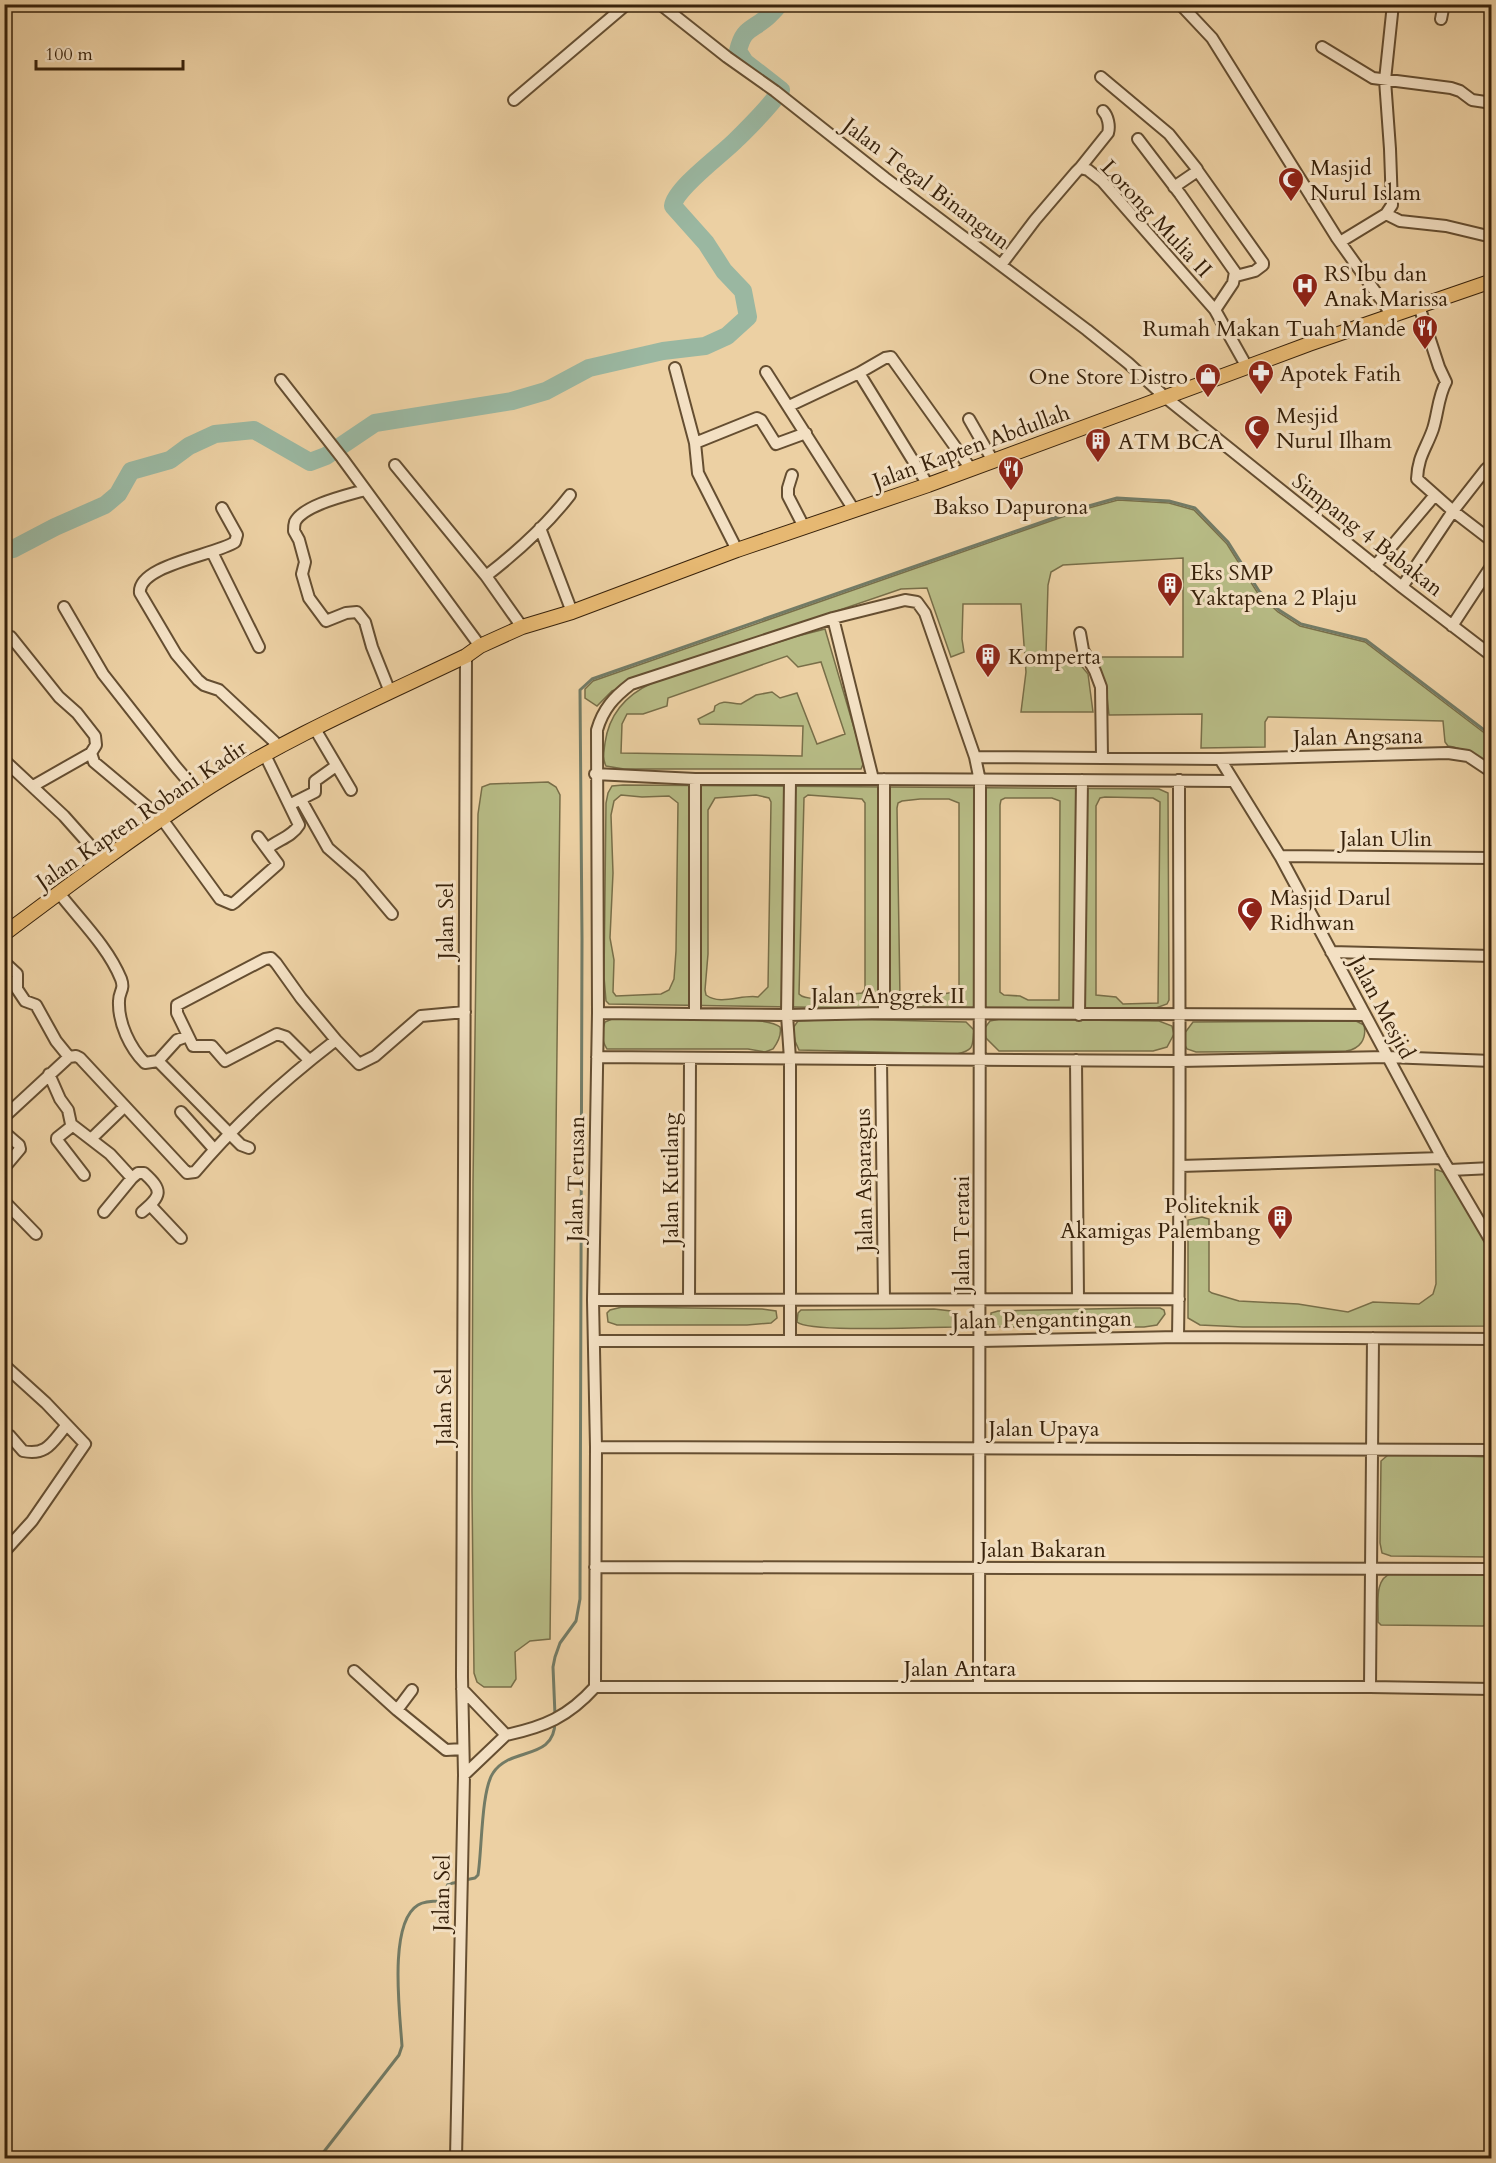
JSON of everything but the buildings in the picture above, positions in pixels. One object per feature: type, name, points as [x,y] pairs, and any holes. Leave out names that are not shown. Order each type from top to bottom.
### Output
[{"type":"main road","name":"Jalan Kapten Abdullah","points":[[466,656],[480,646],[522,627],[572,612],[737,550],[927,485],[1491,280]]},
{"type":"main road","name":"Jalan Kapten Robani Kadir","points":[[4,934],[199,794],[280,747],[466,656]]},
{"type":"street","points":[[514,100],[627,4]]},
{"type":"street","name":"Jalan Tegal Binangun","points":[[660,4],[1120,356],[1165,397]]},
{"type":"street","points":[[1180,4],[1212,38],[1340,242],[1392,315]]},
{"type":"street","points":[[1340,242],[1386,214],[1391,208],[1385,80],[1393,4]]},
{"type":"street","points":[[1441,19],[1444,4]]},
{"type":"street","points":[[1322,46],[1372,78],[1451,88],[1460,91],[1472,100],[1491,103]]},
{"type":"street","points":[[1101,77],[1168,134],[1197,170],[1263,263],[1255,271],[1236,276]]},
{"type":"street","points":[[1080,168],[1108,133],[1106,114],[1103,111]]},
{"type":"street","points":[[1138,139],[1208,233],[1236,276]]},
{"type":"street","name":"Lorong Mulia II","points":[[1001,265],[1035,220],[1080,168],[1088,170],[1102,181],[1215,310],[1247,367]]},
{"type":"street","points":[[1174,187],[1197,170]]},
{"type":"street","points":[[1386,214],[1400,221],[1446,226],[1491,237]]},
{"type":"street","points":[[1215,310],[1236,276]]},
{"type":"street","points":[[1419,306],[1446,382],[1440,393],[1432,430],[1418,462],[1417,479],[1491,541]]},
{"type":"street","points":[[789,406],[891,357],[971,469]]},
{"type":"street","points":[[675,368],[695,443],[698,473],[737,550]]},
{"type":"street","points":[[766,372],[854,510]]},
{"type":"street","points":[[860,373],[927,485]]},
{"type":"street","points":[[281,380],[342,458],[480,646]]},
{"type":"street","name":"Simpang 4 Babakan","points":[[1165,397],[1491,656]]},
{"type":"street","points":[[695,443],[758,418],[776,444],[806,433]]},
{"type":"street","points":[[969,419],[993,461]]},
{"type":"street","points":[[395,465],[486,576],[522,627]]},
{"type":"street","points":[[1402,587],[1453,511],[1486,469],[1491,472]]},
{"type":"street","points":[[792,475],[788,496],[804,527]]},
{"type":"street","points":[[365,490],[316,506],[301,514],[295,522],[294,531],[305,562],[302,574],[309,598],[326,621],[346,613],[357,612],[364,622],[390,692]]},
{"type":"street","points":[[486,576],[514,554],[556,514],[570,495]]},
{"type":"street","points":[[1375,566],[1435,495]]},
{"type":"street","points":[[222,508],[237,535],[232,545],[173,564],[142,581],[139,587],[140,593],[176,654],[198,680],[204,685],[219,690],[280,747]]},
{"type":"street","points":[[540,528],[572,612]]},
{"type":"street","points":[[212,552],[260,647]]},
{"type":"street","points":[[1452,626],[1491,565]]},
{"type":"street","name":"Jalan Teratai","points":[[833,618],[905,600],[914,600],[920,604],[975,757],[980,781],[979,1687]]},
{"type":"street","points":[[64,607],[103,674],[199,794]]},
{"type":"street","points":[[833,618],[879,779],[884,1013]]},
{"type":"street","name":"Jalan Terusan","points":[[595,1687],[596,1447],[593,1300],[598,1013],[596,774],[599,721],[612,700],[631,684],[833,618]]},
{"type":"street","points":[[1080,633],[1083,650],[1101,687],[1102,757]]},
{"type":"street","points":[[11,638],[58,697],[77,713],[95,736],[96,745],[91,753],[33,786]]},
{"type":"street","name":"Jalan Sel","points":[[456,2158],[464,1775],[462,1689],[466,656]]},
{"type":"street","points":[[315,729],[351,790]]},
{"type":"street","points":[[91,753],[94,762],[162,819],[220,899],[232,904],[278,864],[258,837]]},
{"type":"street","name":"Jalan Angsana","points":[[975,757],[1220,759],[1448,753],[1468,756],[1491,772]]},
{"type":"street","points":[[265,755],[298,824],[297,829],[267,849]]},
{"type":"street","name":"Jalan Mesjid","points":[[1220,759],[1280,856],[1442,1158],[1491,1243]]},
{"type":"street","points":[[4,760],[64,816],[104,861]]},
{"type":"street","points":[[289,804],[315,792],[315,781],[336,766]]},
{"type":"street","points":[[596,774],[790,781],[879,779],[1233,781]]},
{"type":"street","points":[[695,779],[695,1014]]},
{"type":"street","points":[[1079,1015],[1082,780]]},
{"type":"street","points":[[1178,1336],[1179,780]]},
{"type":"street","points":[[790,781],[787,1015],[790,1059],[790,1339]]},
{"type":"street","points":[[301,800],[331,851],[360,876],[392,914]]},
{"type":"street","points":[[298,824],[310,817]]},
{"type":"street","name":"Jalan Ulin","points":[[1280,856],[1491,858]]},
{"type":"street","points":[[59,893],[115,966],[123,986],[119,1000],[123,1025],[136,1054],[145,1063],[158,1060],[177,1040],[188,1036]]},
{"type":"street","points":[[1331,952],[1491,956]]},
{"type":"street","points":[[309,1060],[294,1044],[279,1034],[271,1036],[227,1062],[212,1046],[193,1046],[177,1013],[177,1005],[268,958],[276,963],[336,1040],[357,1063],[362,1064],[375,1056],[420,1016],[465,1012]]},
{"type":"street","points":[[4,962],[17,974],[17,989],[25,1001],[36,1005],[56,1041],[69,1057]]},
{"type":"street","name":"Jalan Anggrek II","points":[[598,1013],[1365,1015]]},
{"type":"street","points":[[4,1118],[49,1074],[69,1057],[76,1056],[184,1172],[195,1172],[258,1104],[336,1040]]},
{"type":"street","points":[[597,1057],[1179,1061],[1387,1057],[1491,1061]]},
{"type":"street","name":"Jalan Kutilang","points":[[689,1300],[690,1058]]},
{"type":"street","points":[[158,1060],[229,1133],[249,1148]]},
{"type":"street","name":"Jalan Asparagus","points":[[881,1060],[884,1299]]},
{"type":"street","points":[[1076,1060],[1078,1299]]},
{"type":"street","points":[[49,1074],[60,1100],[68,1110],[72,1126],[116,1159],[132,1178]]},
{"type":"street","points":[[91,1139],[124,1107]]},
{"type":"street","points":[[181,1112],[214,1149]]},
{"type":"street","points":[[72,1126],[57,1140],[84,1175]]},
{"type":"street","points":[[4,1132],[19,1145],[20,1149],[4,1168]]},
{"type":"street","points":[[1180,1166],[1442,1158]]},
{"type":"street","points":[[1450,1170],[1491,1168]]},
{"type":"street","points":[[104,1212],[132,1178],[138,1173],[144,1173],[158,1190],[158,1197],[146,1208],[181,1238]]},
{"type":"street","points":[[4,1201],[36,1234]]},
{"type":"street","points":[[593,1300],[1179,1299]]},
{"type":"street","name":"Jalan Pengantingan","points":[[594,1341],[790,1339],[980,1341],[1178,1336],[1491,1339]]},
{"type":"street","points":[[1370,1687],[1373,1338]]},
{"type":"street","points":[[4,1365],[86,1444],[32,1521],[4,1552]]},
{"type":"street","points":[[4,1434],[10,1436],[23,1451],[42,1452],[66,1426]]},
{"type":"street","name":"Jalan Upaya","points":[[596,1447],[1491,1450]]},
{"type":"street","name":"Jalan Bakaran","points":[[595,1567],[1491,1569]]},
{"type":"street","points":[[354,1671],[446,1750],[463,1749]]},
{"type":"street","points":[[464,1775],[506,1735],[531,1730],[555,1719],[578,1705],[595,1687]]},
{"type":"street","name":"Jalan Antara","points":[[595,1687],[1491,1689]]},
{"type":"street","points":[[462,1689],[506,1735]]},
{"type":"street","points":[[397,1710],[412,1690]]},
{"type":"green space","points":[[1118,500],[1169,503],[1194,510],[1227,544],[1257,592],[1278,612],[1300,626],[1365,642],[1491,738],[1491,768],[1471,754],[1448,746],[1445,742],[1443,721],[1268,717],[1265,722],[1265,747],[1201,748],[1202,714],[1109,715],[1106,687],[1095,657],[1183,657],[1183,558],[1063,565],[1051,572],[1048,585],[1046,654],[1051,661],[1079,663],[1088,674],[1093,712],[1021,712],[1026,672],[1021,604],[963,604],[964,652],[951,657],[927,588],[901,589],[734,646],[612,691],[597,706],[585,698],[585,689],[593,681],[1085,509]]},
{"type":"green space","points":[[825,629],[864,762],[861,769],[624,769],[606,766],[604,752],[610,723],[620,707],[634,693],[652,683]],"holes":[[[787,656],[798,667],[821,662],[845,734],[817,744],[797,693],[780,698],[772,692],[756,695],[741,704],[725,702],[719,704],[715,706],[714,711],[698,719],[700,724],[803,726],[802,756],[621,753],[622,724],[627,714],[643,714],[667,706],[668,698]]]},
{"type":"green space","points":[[548,782],[556,787],[560,795],[550,1639],[530,1641],[515,1652],[516,1679],[511,1687],[484,1687],[477,1682],[474,1673],[472,1491],[478,814],[482,787],[490,784]]},
{"type":"green space","points":[[612,786],[1159,789],[1168,793],[1169,1000],[1167,1004],[1156,1008],[992,1010],[609,1004],[606,1001],[604,977],[606,803]],"holes":[[[621,795],[669,796],[678,803],[674,979],[669,990],[661,994],[616,996],[613,992],[614,960],[610,938],[613,873],[611,815],[614,801]],[[756,795],[769,798],[771,802],[768,987],[758,997],[718,1000],[706,995],[708,810],[715,798]],[[808,795],[862,799],[865,803],[865,989],[862,993],[829,998],[811,998],[799,994],[804,798]],[[1105,797],[1153,798],[1160,802],[1158,1003],[1123,1004],[1116,997],[1096,995],[1096,806],[1100,798]],[[1005,798],[1052,798],[1060,801],[1059,1000],[1028,1000],[1000,992],[1001,800]],[[949,799],[959,803],[959,991],[928,997],[900,998],[897,808],[898,803]]]},
{"type":"green space","points":[[727,1018],[751,1020],[780,1027],[780,1033],[773,1049],[765,1052],[748,1049],[607,1049],[602,1036],[603,1029],[605,1022],[612,1019]]},
{"type":"green space","points":[[841,1019],[966,1022],[974,1030],[972,1046],[967,1051],[957,1054],[799,1050],[793,1028],[798,1021]]},
{"type":"green space","points":[[1000,1019],[1159,1021],[1172,1026],[1174,1034],[1167,1047],[1153,1051],[999,1051],[986,1038],[984,1029],[990,1021]]},
{"type":"green space","points":[[1356,1021],[1364,1025],[1363,1039],[1359,1046],[1346,1051],[1196,1052],[1187,1049],[1184,1044],[1184,1034],[1193,1022]]},
{"type":"green space","points":[[1435,1169],[1443,1172],[1478,1225],[1491,1251],[1491,1326],[1243,1327],[1200,1325],[1188,1318],[1188,1220],[1202,1217],[1209,1219],[1209,1291],[1212,1293],[1239,1301],[1298,1304],[1348,1312],[1373,1302],[1419,1304],[1433,1294],[1436,1284]]},
{"type":"green space","points":[[622,1307],[762,1309],[776,1311],[777,1318],[771,1323],[747,1325],[617,1325],[608,1322],[607,1313]]},
{"type":"green space","points":[[1160,1308],[1165,1314],[1157,1325],[1144,1327],[999,1327],[994,1326],[991,1317],[991,1313],[998,1311]]},
{"type":"green space","points":[[934,1309],[951,1311],[953,1327],[845,1328],[806,1325],[797,1322],[798,1313],[801,1310]]},
{"type":"green space","points":[[1393,1454],[1491,1457],[1491,1557],[1391,1556],[1382,1553],[1380,1543],[1381,1461]]},
{"type":"green space","points":[[1392,1573],[1491,1575],[1491,1623],[1483,1626],[1381,1625],[1378,1622],[1379,1587],[1386,1576]]},
{"type":"waterway","points":[[4,551],[13,549],[105,505],[118,494],[131,471],[170,460],[189,446],[215,434],[254,430],[310,462],[326,456],[375,423],[512,401],[546,391],[589,368],[663,351],[705,346],[727,336],[748,317],[743,291],[724,271],[706,243],[673,206],[682,190],[749,127],[781,90],[745,62],[738,51],[745,34],[780,4]]},
{"type":"waterway","points":[[555,1715],[553,1667],[555,1657],[560,1643],[576,1621],[580,1599],[582,939],[580,690],[592,679],[1085,507],[1117,498],[1169,501],[1195,508],[1228,542],[1259,591],[1279,610],[1301,624],[1366,640],[1492,736]]},
{"type":"waterway","points":[[465,1880],[478,1875],[486,1793],[493,1773],[510,1759],[548,1743],[553,1734],[555,1721]]},
{"type":"waterway","points":[[319,2158],[399,2055],[402,2046],[398,1992],[399,1949],[409,1915],[420,1904],[441,1901],[448,1884],[459,1882]]},
{"type":"place","name":"Masjid Nurul Islam","points":[[1291,203]]},
{"type":"place","name":"RS Ibu dan Anak Marissa","points":[[1305,309]]},
{"type":"place","name":"Rumah Makan Tuah Mande","points":[[1425,351]]},
{"type":"place","name":"Apotek Fatih","points":[[1261,396]]},
{"type":"place","name":"One Store Distro","points":[[1208,399]]},
{"type":"place","name":"Mesjid Nurul Ilham","points":[[1257,451]]},
{"type":"place","name":"ATM BCA","points":[[1098,464]]},
{"type":"place","name":"Bakso Dapurona","points":[[1011,492]]},
{"type":"place","name":"Eks SMP Yaktapena 2 Plaju","points":[[1170,608]]},
{"type":"place","name":"Komperta","points":[[988,679]]},
{"type":"place","name":"Masjid Darul Ridhwan","points":[[1250,933]]},
{"type":"place","name":"Politeknik Akamigas Palembang","points":[[1280,1241]]}]
